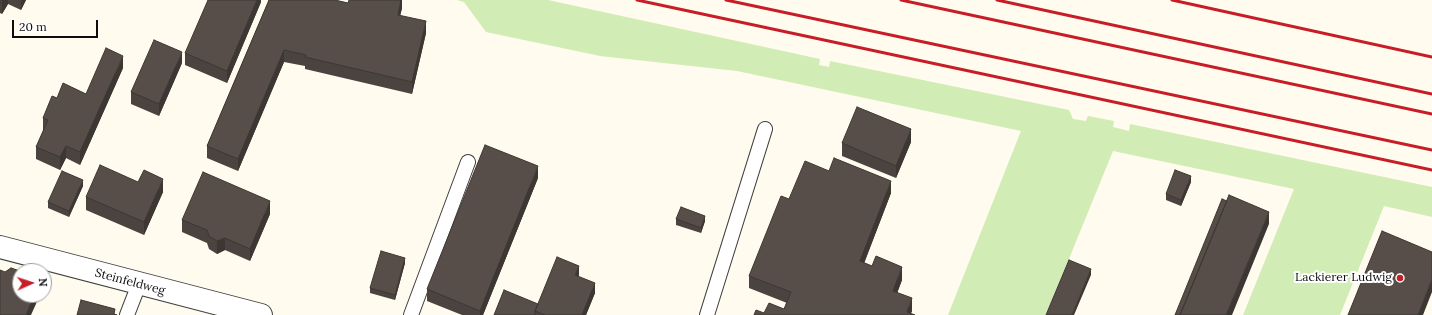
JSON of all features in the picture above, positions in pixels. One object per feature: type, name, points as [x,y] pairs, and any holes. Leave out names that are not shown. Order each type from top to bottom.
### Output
[{"type":"street","name":"Steinfeldweg","points":[[0,247],[139,284],[227,311],[261,315]]},
{"type":"lane","points":[[707,315],[765,129]]},
{"type":"lane","points":[[411,315],[468,162]]},
{"type":"lane","points":[[127,315],[139,284]]},
{"type":"green space","points":[[457,0],[548,0],[820,59],[819,65],[829,67],[830,61],[1069,110],[1073,119],[1086,121],[1088,116],[1114,121],[1113,127],[1129,131],[1130,124],[1432,187],[1432,217],[1384,206],[1340,315],[1243,315],[1294,189],[1113,151],[1046,315],[948,315],[1021,131],[737,71],[600,56],[486,32],[464,2]]},
{"type":"building","points":[[208,0],[257,0],[227,71],[185,53]]},
{"type":"building","points":[[269,0],[335,0],[348,3],[349,0],[401,0],[398,15],[426,21],[412,82],[305,57],[306,55],[284,50],[238,159],[207,146]]},
{"type":"building","points":[[154,40],[182,52],[159,104],[131,92]]},
{"type":"building","points":[[106,48],[123,56],[80,152],[66,146],[60,157],[36,147],[48,120],[43,118],[52,96],[57,98],[63,83],[86,94]]},
{"type":"building","points":[[857,107],[911,129],[896,166],[842,143]]},
{"type":"building","points":[[485,145],[538,166],[480,311],[427,289]]},
{"type":"building","points":[[834,158],[891,181],[860,261],[872,266],[876,256],[902,267],[893,291],[912,298],[907,312],[915,315],[754,315],[756,310],[764,313],[769,303],[784,309],[791,292],[749,276],[781,196],[789,199],[805,161],[829,171]]},
{"type":"building","points":[[100,165],[138,182],[144,170],[163,179],[144,222],[86,197]]},
{"type":"building","points":[[1175,170],[1191,176],[1181,200],[1166,194]]},
{"type":"building","points":[[62,171],[83,180],[69,211],[48,202]]},
{"type":"building","points":[[203,172],[270,201],[250,249],[225,238],[217,241],[209,236],[207,230],[182,220]]},
{"type":"building","points":[[1229,195],[1269,212],[1226,315],[1180,315]]},
{"type":"building","points":[[1222,199],[1227,201],[1180,315],[1175,315]]},
{"type":"building","points":[[681,207],[705,216],[701,228],[676,219]]},
{"type":"building","name":"Lackierer Ludwig","points":[[1382,231],[1432,252],[1432,279],[1418,315],[1348,315]]},
{"type":"building","points":[[381,251],[405,258],[395,295],[370,288]]},
{"type":"building","points":[[557,257],[579,266],[575,275],[595,283],[582,315],[545,315],[535,311]]},
{"type":"building","points":[[1069,260],[1091,269],[1072,315],[1046,315]]},
{"type":"building","points":[[12,268],[12,303],[31,303],[26,315],[0,315],[0,270],[5,272]]},
{"type":"building","points":[[504,290],[538,304],[535,315],[494,315]]},
{"type":"building","points":[[81,300],[115,309],[114,314],[117,315],[77,315]]},
{"type":"railway","points":[[637,0],[1432,170]]},
{"type":"railway","points":[[726,0],[1432,150]]},
{"type":"railway","points":[[901,0],[1432,114]]},
{"type":"railway","points":[[997,0],[1432,94]]},
{"type":"railway","points":[[1172,0],[1432,57]]},
{"type":"place","name":"Lackierer Ludwig","points":[[1400,278]]}]
